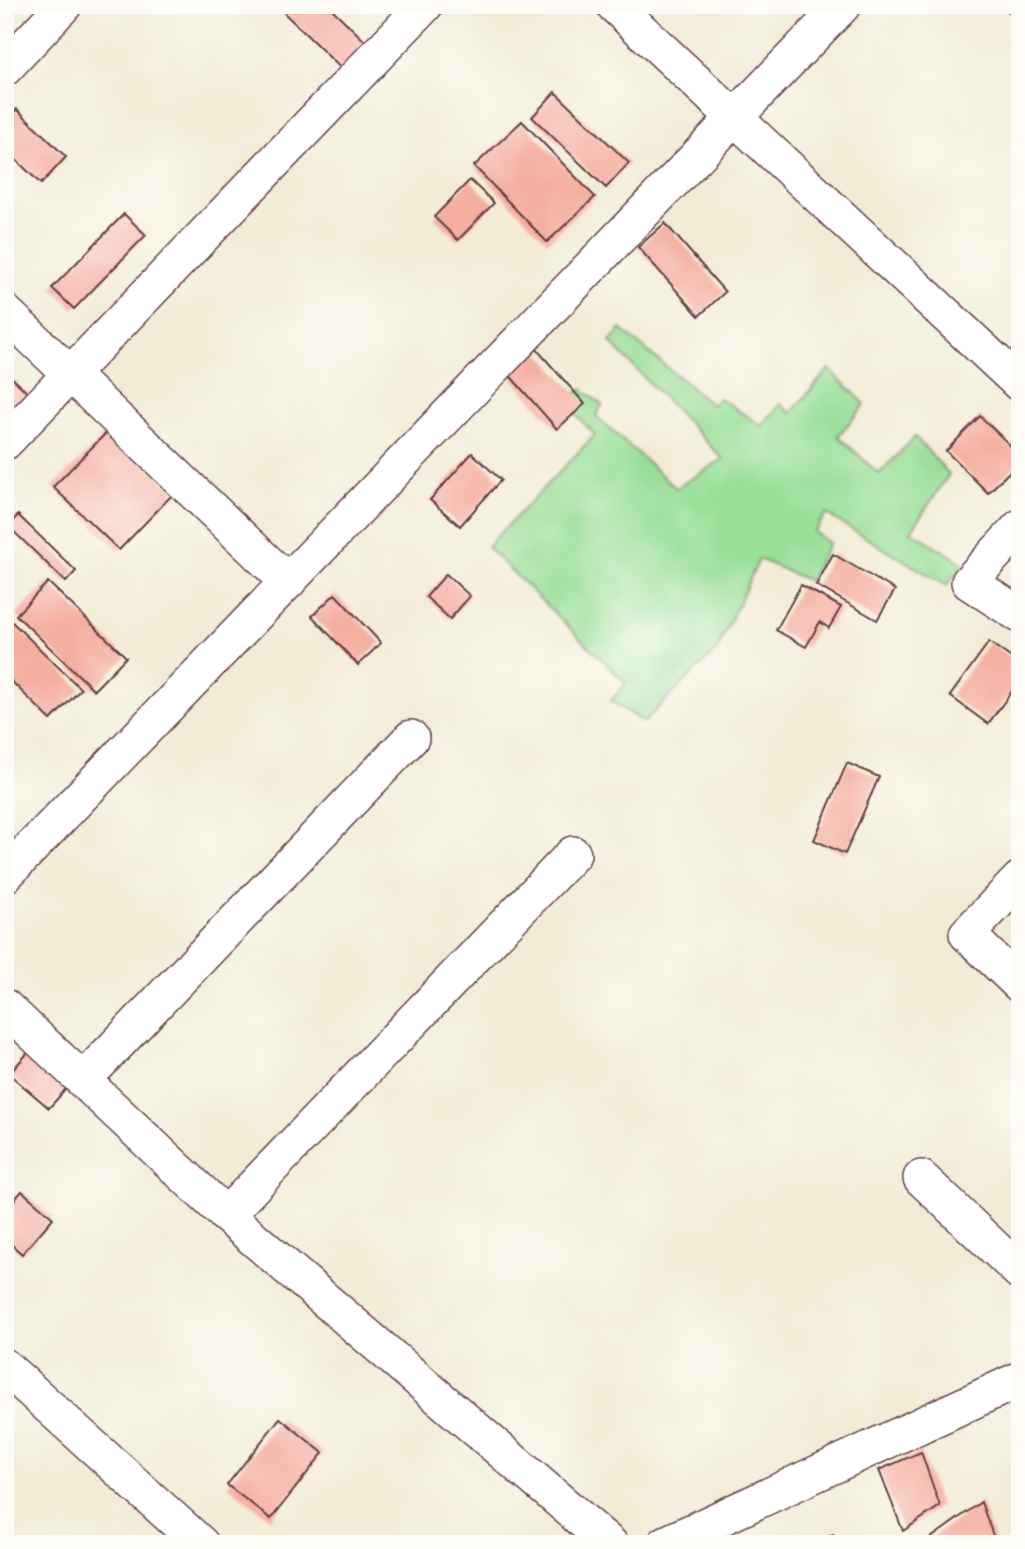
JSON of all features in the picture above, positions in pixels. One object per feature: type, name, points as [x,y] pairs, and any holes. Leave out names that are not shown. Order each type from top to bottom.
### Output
[{"type":"street","points":[[5,68],[64,5]]},
{"type":"street","points":[[5,442],[425,5]]},
{"type":"street","points":[[614,5],[1020,384]]},
{"type":"street","points":[[5,876],[843,5]]},
{"type":"street","points":[[5,312],[288,582]]},
{"type":"street","points":[[1020,527],[969,582],[1020,615]]},
{"type":"street","points":[[83,1080],[411,738]]},
{"type":"street","points":[[226,1215],[573,854]]},
{"type":"street","points":[[1020,879],[967,934],[1020,985]]},
{"type":"street","points":[[5,1007],[226,1215],[610,1544]]},
{"type":"street","points":[[921,1178],[1020,1272]]},
{"type":"street","points":[[5,1367],[201,1544]]},
{"type":"street","points":[[665,1544],[1020,1379]]},
{"type":"green space","points":[[621,329],[712,405],[719,398],[762,426],[780,404],[791,413],[829,369],[865,404],[838,436],[879,474],[915,437],[949,474],[911,531],[963,563],[947,586],[826,514],[814,532],[829,543],[809,581],[759,559],[717,650],[644,722],[611,701],[626,683],[487,547],[595,435],[564,402],[582,389],[602,405],[596,416],[676,488],[723,459],[610,342]]},
{"type":"building","points":[[276,5],[328,5],[380,56],[355,82]]},
{"type":"building","points":[[555,92],[629,163],[606,188],[532,117]]},
{"type":"building","points":[[17,109],[66,157],[41,184],[5,149],[5,122]]},
{"type":"building","points":[[522,121],[595,197],[547,242],[474,166]]},
{"type":"building","points":[[470,180],[494,203],[458,240],[434,217]]},
{"type":"building","points":[[124,214],[146,235],[74,309],[52,288]]},
{"type":"building","points":[[665,223],[725,292],[699,316],[638,247]]},
{"type":"building","points":[[532,344],[585,404],[557,429],[504,369]]},
{"type":"building","points":[[5,371],[34,399],[5,429]]},
{"type":"building","points":[[980,416],[1020,455],[1020,461],[988,493],[946,451]]},
{"type":"building","points":[[110,429],[175,492],[119,550],[53,487]]},
{"type":"building","points":[[472,453],[501,480],[460,526],[430,500]]},
{"type":"building","points":[[18,515],[76,571],[66,582],[8,526]]},
{"type":"building","points":[[833,554],[895,590],[877,620],[816,585]]},
{"type":"building","points":[[446,574],[470,596],[450,619],[426,597]]},
{"type":"building","points":[[48,582],[126,657],[94,690],[16,615]]},
{"type":"building","points":[[801,585],[841,607],[829,628],[820,622],[806,647],[776,630]]},
{"type":"building","points":[[335,594],[381,643],[358,665],[312,616]]},
{"type":"building","points":[[9,619],[81,689],[51,720],[5,675],[5,623]]},
{"type":"building","points":[[989,642],[1020,664],[1020,680],[988,724],[950,696]]},
{"type":"building","points":[[847,763],[879,777],[845,854],[814,840]]},
{"type":"building","points":[[33,1047],[73,1081],[49,1108],[9,1074]]},
{"type":"building","points":[[22,1191],[53,1218],[22,1254],[5,1239],[5,1210]]},
{"type":"building","points":[[280,1418],[323,1453],[271,1519],[227,1485]]},
{"type":"building","points":[[921,1452],[940,1506],[903,1531],[879,1470]]},
{"type":"building","points":[[981,1502],[996,1544],[935,1544],[931,1538]]},
{"type":"building","points":[[833,1534],[838,1544],[814,1544]]},
{"type":"railway","points":[[1004,5],[1020,20]]}]
